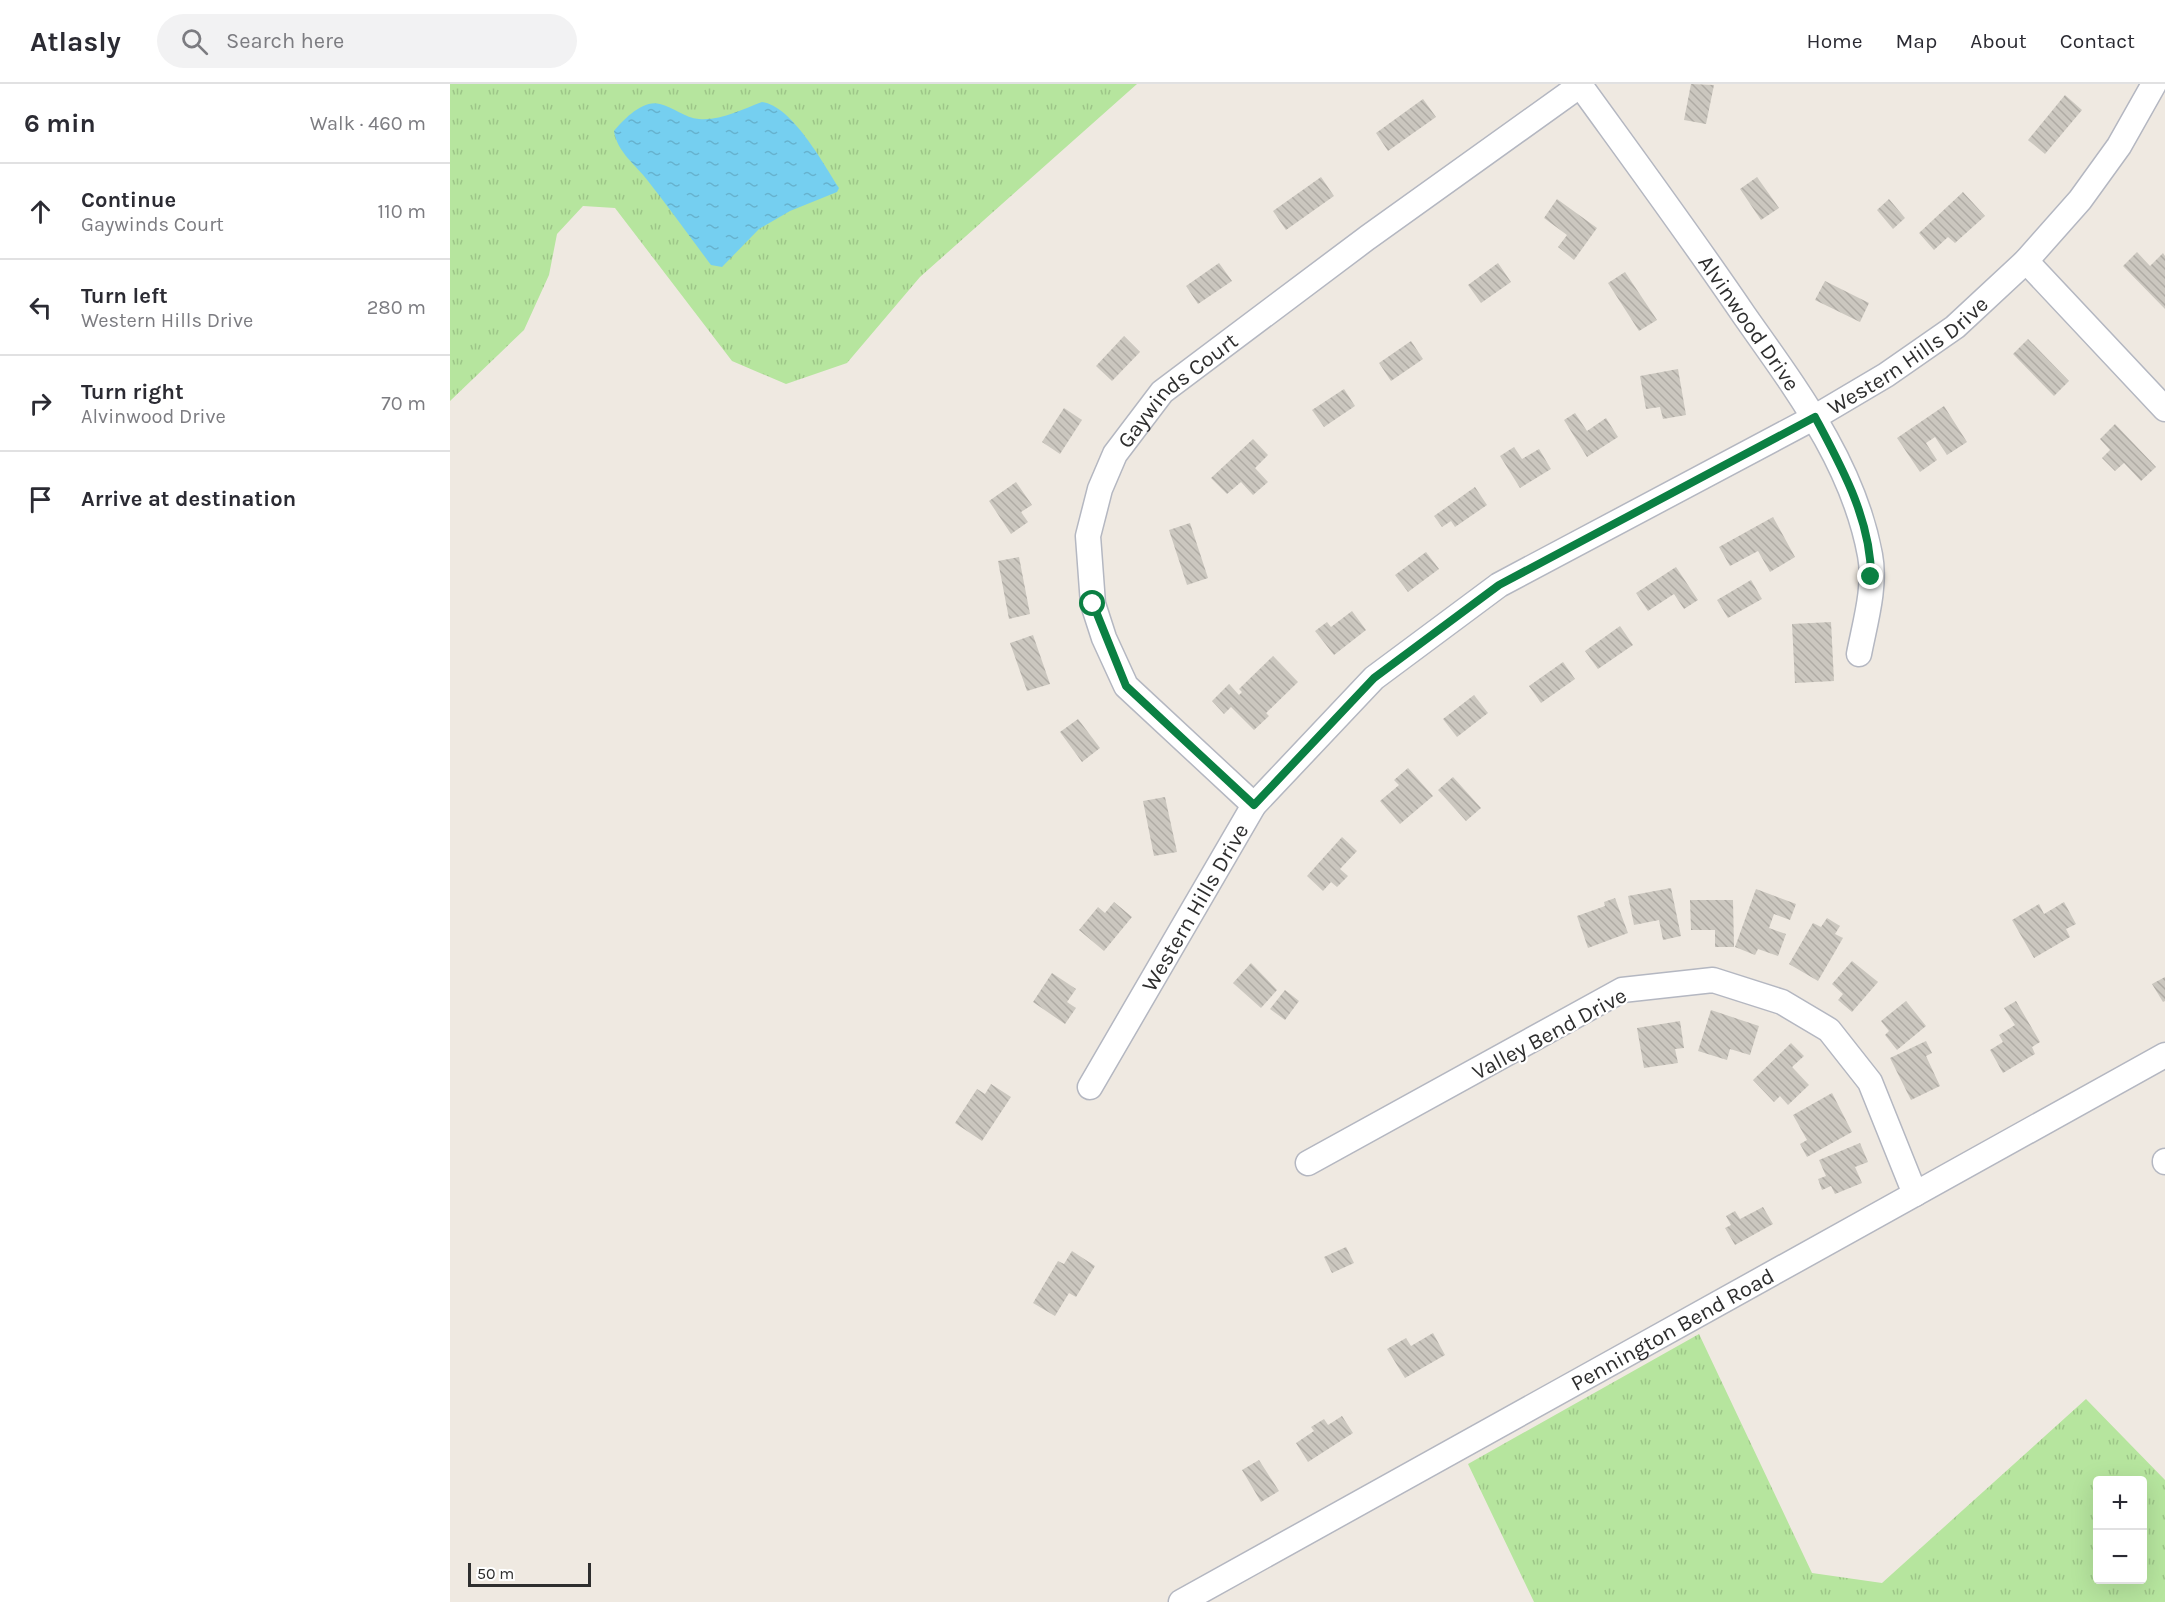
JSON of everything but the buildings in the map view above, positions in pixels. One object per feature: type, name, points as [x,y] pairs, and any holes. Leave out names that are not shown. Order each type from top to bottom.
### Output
[{"type":"street","name":"Alvinwood Drive","points":[[1581,84],[1815,417],[1859,510],[1871,557],[1868,608],[1859,654]]},
{"type":"street","name":"Gaywinds Court","points":[[1254,805],[1126,686],[1104,638],[1093,604],[1088,536],[1100,489],[1115,454],[1162,392],[1367,238],[1581,84]]},
{"type":"street","name":"Western Hills Drive","points":[[1090,1087],[1254,805],[1374,678],[1499,585],[1815,417],[1933,343],[1969,315],[2051,235],[2100,173],[2134,121],[2154,84]]},
{"type":"street","points":[[2026,261],[2165,409]]},
{"type":"street","name":"Valley Bend Drive","points":[[1308,1163],[1622,990],[1713,980],[1782,1002],[1829,1029],[1870,1082],[1915,1194]]},
{"type":"street","name":"Pennington Bend Road","points":[[1181,1602],[2165,1055]]},
{"type":"green space","points":[[450,84],[1137,84],[920,277],[847,363],[786,384],[732,361],[615,208],[583,206],[557,234],[549,275],[524,330],[450,401]]},
{"type":"green space","points":[[1699,1334],[1812,1573],[1882,1583],[2086,1399],[2165,1480],[2165,1602],[1534,1602],[1468,1464]]},
{"type":"water","points":[[762,102],[773,106],[795,124],[816,151],[839,188],[837,192],[790,211],[759,229],[722,267],[711,265],[648,181],[623,152],[614,131],[640,107],[654,103],[670,107],[689,117],[707,119],[731,114]]},
{"type":"route","points":[[1093,604],[1104,638],[1126,686],[1254,805],[1374,678],[1499,585],[1815,417],[1838,460],[1859,510],[1871,557],[1871,577]]}]
